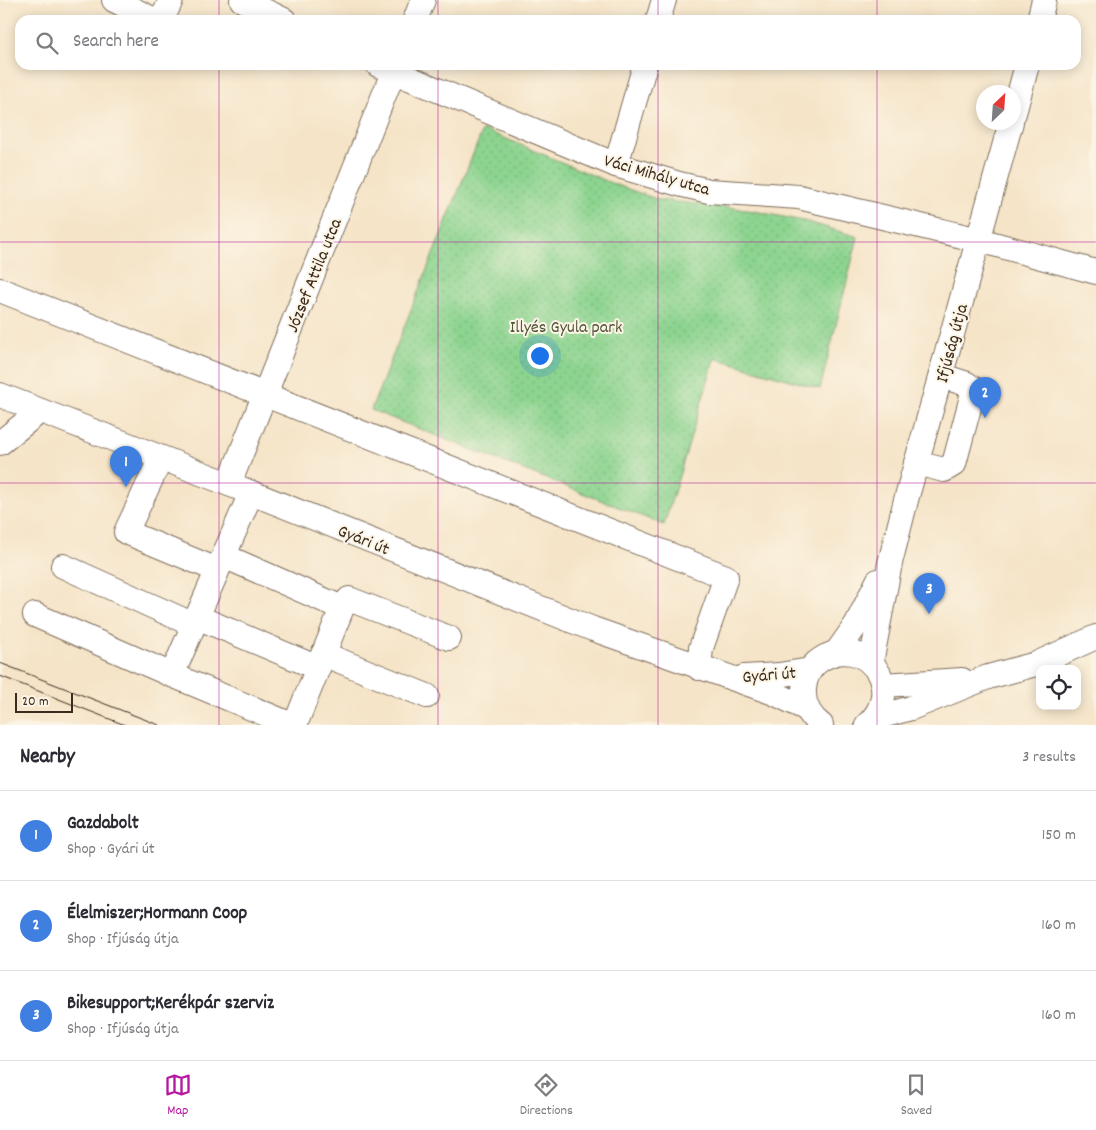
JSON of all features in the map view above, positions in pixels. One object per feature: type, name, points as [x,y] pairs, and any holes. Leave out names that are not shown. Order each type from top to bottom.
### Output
[{"type":"street","points":[[114,0],[144,15]]},
{"type":"street","points":[[164,15],[171,0]]},
{"type":"street","points":[[242,0],[274,15]]},
{"type":"street","points":[[417,15],[423,0]]},
{"type":"street","points":[[660,15],[664,0]]},
{"type":"street","points":[[1040,15],[1044,0]]},
{"type":"street","name":"József Attila utca","points":[[172,675],[220,563],[266,394],[388,70]]},
{"type":"street","name":"Váci Mihály utca","points":[[396,70],[616,165],[709,191],[799,197],[979,240],[1096,272]]},
{"type":"street","points":[[616,165],[644,70]]},
{"type":"street","points":[[1021,87],[1026,70]]},
{"type":"street","name":"Ifjúság útja","points":[[871,663],[890,562],[1009,130]]},
{"type":"street","points":[[0,290],[726,577],[701,648],[699,668]]},
{"type":"street","points":[[916,464],[944,470],[954,464],[974,389],[967,384],[942,376]]},
{"type":"street","name":"Gyári út","points":[[0,395],[240,488],[584,626],[774,693],[816,720]]},
{"type":"street","points":[[0,443],[40,411]]},
{"type":"street","points":[[161,458],[126,532],[220,563],[342,608]]},
{"type":"street","name":"Ifjúság útja","points":[[837,652],[856,626],[876,584],[890,562]]},
{"type":"street","points":[[63,566],[196,621],[427,696]]},
{"type":"street","points":[[35,615],[172,675],[294,725],[342,608],[349,599],[449,638]]},
{"type":"street","points":[[871,722],[988,678],[1036,664],[1096,637]]},
{"type":"street","points":[[816,720],[803,696],[804,682],[810,670],[817,662],[837,652],[861,656],[877,670],[883,685],[884,699],[871,722]]},
{"type":"street","name":"Gyári út","points":[[729,678],[778,675],[810,670]]},
{"type":"street","points":[[883,685],[988,678]]},
{"type":"green space","name":"Illyés Gyula park","points":[[483,129],[611,183],[659,200],[759,212],[808,222],[858,237],[820,389],[715,358],[664,525],[371,410]]},
{"type":"tram line","points":[[0,663],[159,725]]},
{"type":"tram line","points":[[0,676],[125,725]]},
{"type":"place","name":"Élelmiszer;Hormann Coop","points":[[985,418]]},
{"type":"place","name":"Gazdabolt","points":[[126,487]]},
{"type":"place","name":"Bikesupport;Kerékpár szerviz","points":[[929,614]]}]
